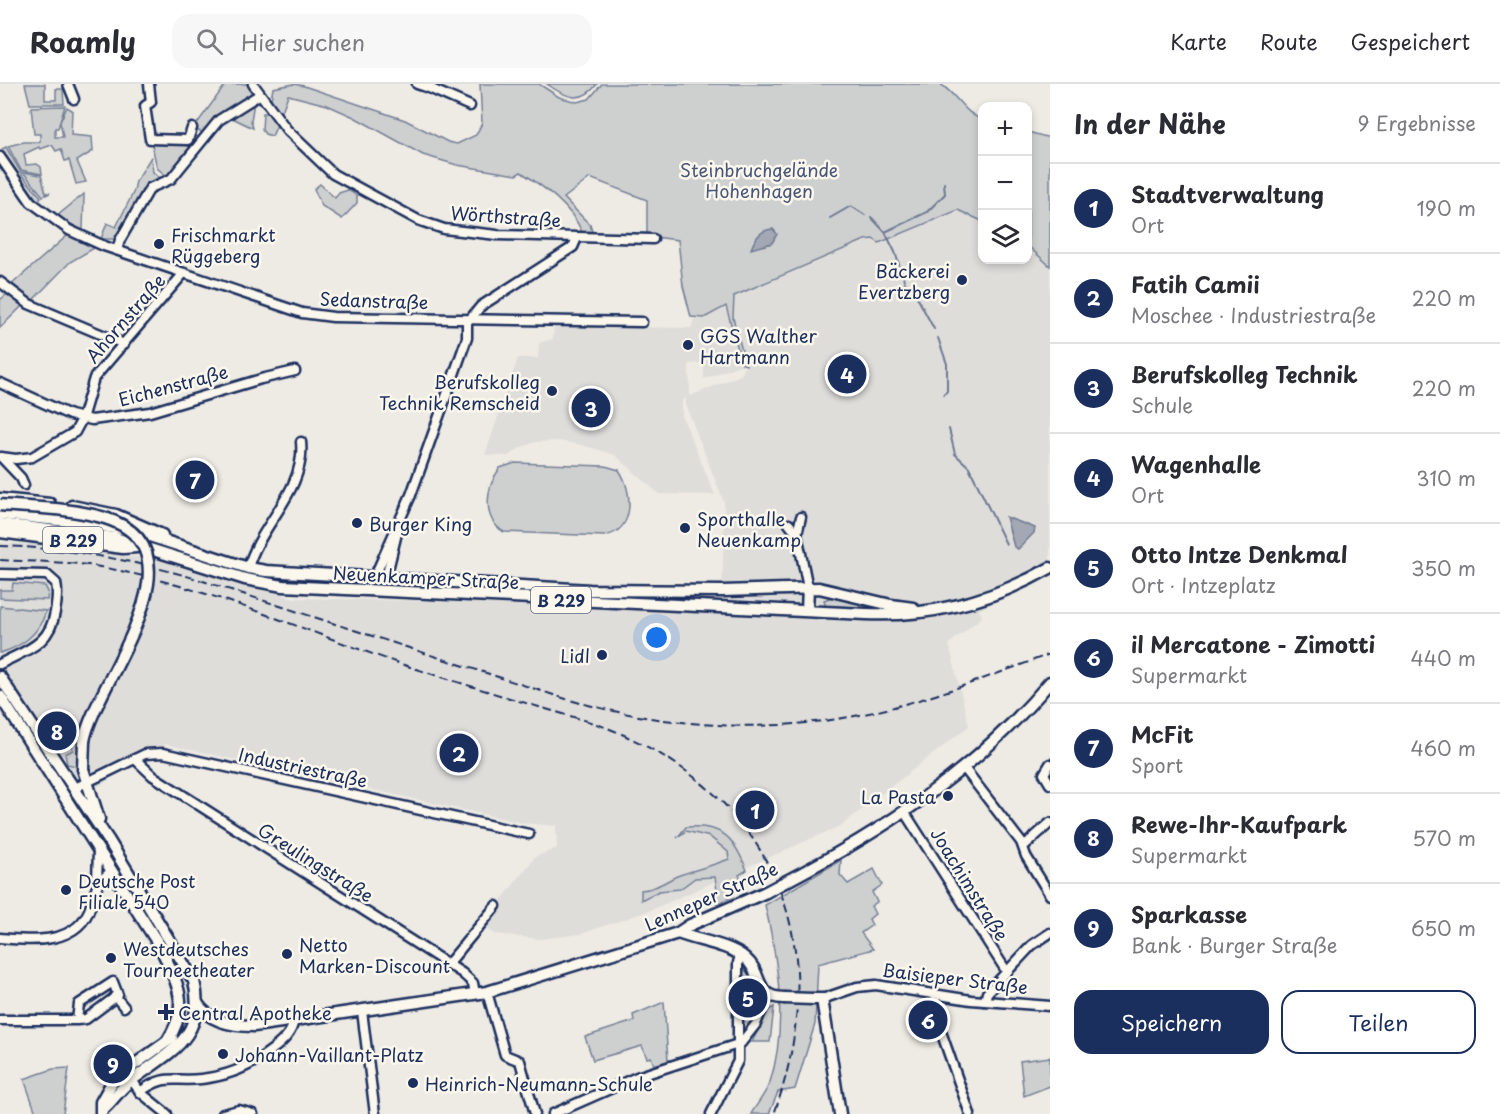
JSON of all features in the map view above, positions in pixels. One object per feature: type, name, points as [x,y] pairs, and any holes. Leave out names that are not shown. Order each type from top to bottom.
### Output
[{"type":"main road","name":"B 229","points":[[0,499],[88,508],[152,529],[175,543]]},
{"type":"main road","points":[[0,505],[85,514],[111,520],[131,533],[146,558],[150,577],[145,604],[91,718],[84,741],[82,764],[87,784],[109,842]]},
{"type":"main road","name":"Neuenkamper Straße","points":[[0,514],[76,526],[262,583],[377,592],[896,615],[994,595],[1050,568]]},
{"type":"main road","name":"Neuenkamper Straße","points":[[0,524],[76,526],[134,531],[248,568],[374,578],[621,591],[830,589],[891,605],[931,609]]},
{"type":"main road","name":"B 229","points":[[0,532],[123,548],[147,546]]},
{"type":"main road","points":[[374,578],[377,592]]},
{"type":"main road","points":[[377,592],[386,578]]},
{"type":"main road","points":[[807,610],[808,588]]},
{"type":"main road","points":[[1,681],[75,788],[194,981],[201,1018]]},
{"type":"main road","name":"Lenneper Straße","points":[[153,1051],[168,1040],[191,1029],[201,1018],[247,1026],[487,992],[678,933],[690,925],[766,892],[905,813],[964,768],[1008,727],[1050,682]]},
{"type":"main road","points":[[0,696],[161,948],[177,983],[181,999],[180,1014],[168,1040]]},
{"type":"main road","points":[[47,768],[56,774],[66,787],[75,788]]},
{"type":"main road","points":[[112,871],[123,864]]},
{"type":"main road","points":[[678,933],[740,955],[751,964],[767,996],[817,999],[840,1114]]},
{"type":"main road","points":[[102,1112],[132,1080],[170,1055],[183,1042],[191,1029]]},
{"type":"main road","points":[[132,1080],[134,1070],[151,1058],[153,1051]]},
{"type":"main road","points":[[102,1112],[101,1102],[111,1083],[126,1069],[153,1051]]},
{"type":"street","points":[[68,84],[74,99]]},
{"type":"street","points":[[149,84],[151,102],[145,105],[150,139],[188,140],[192,128]]},
{"type":"street","name":"Wörthstraße","points":[[253,84],[300,145],[333,174],[418,220],[444,229],[469,233],[653,239]]},
{"type":"street","points":[[417,84],[430,86],[470,106]]},
{"type":"street","points":[[117,250],[126,228],[150,188],[168,180],[219,120],[260,95]]},
{"type":"street","name":"Sedanstraße","points":[[0,157],[23,193],[47,216],[69,230],[117,250],[316,316],[642,321]]},
{"type":"street","points":[[374,578],[397,530],[457,368],[467,338],[467,323],[481,306],[573,247],[577,238]]},
{"type":"street","name":"Ahornstraße","points":[[82,419],[91,384],[184,273]]},
{"type":"street","points":[[0,282],[29,304],[124,344]]},
{"type":"street","name":"Eichenstraße","points":[[82,419],[99,420],[150,412],[261,379],[295,372]]},
{"type":"street","points":[[0,383],[82,419],[75,432],[36,455],[16,459],[0,457]]},
{"type":"street","points":[[248,568],[252,553],[298,474],[303,459],[301,442]]},
{"type":"street","points":[[0,457],[21,478],[24,485]]},
{"type":"street","points":[[801,517],[797,534],[808,588]]},
{"type":"street","points":[[789,524],[797,534]]},
{"type":"street","points":[[386,578],[397,530]]},
{"type":"street","points":[[0,574],[47,575],[56,583],[57,594],[54,621],[44,638],[30,651],[0,664]]},
{"type":"street","name":"Industriestraße","points":[[75,788],[150,753],[170,754],[529,834]]},
{"type":"street","name":"Greulingstraße","points":[[135,759],[143,769],[173,789],[469,978],[475,994]]},
{"type":"street","points":[[1050,764],[1044,774],[1050,784]]},
{"type":"street","points":[[964,768],[1024,846],[1026,856],[1050,895]]},
{"type":"street","name":"Joachimstraße","points":[[905,813],[1006,972]]},
{"type":"street","points":[[1024,846],[1050,823]]},
{"type":"street","points":[[0,938],[32,939],[69,934],[77,929],[88,913],[97,883],[98,849]]},
{"type":"street","points":[[97,883],[112,871]]},
{"type":"street","points":[[448,964],[496,906]]},
{"type":"street","points":[[985,1001],[987,993],[1006,972],[1032,945],[1050,933]]},
{"type":"street","points":[[711,1114],[736,1067],[740,955]]},
{"type":"street","points":[[0,1020],[77,1020],[86,1018],[118,995],[113,982],[79,1004],[77,1020]]},
{"type":"street","name":"Baisieper Straße","points":[[817,999],[876,985],[985,1001],[1050,1006]]},
{"type":"street","points":[[487,992],[505,1055],[520,1061],[535,1114]]},
{"type":"street","points":[[935,994],[939,1026],[970,1114]]},
{"type":"street","points":[[115,996],[124,1007]]},
{"type":"street","points":[[553,1114],[637,1077],[738,1045],[754,1029],[767,996]]},
{"type":"street","points":[[362,1011],[375,1114]]},
{"type":"street","points":[[140,1092],[158,1079],[183,1080],[227,1074],[261,1058],[287,1036],[294,1020]]},
{"type":"street","points":[[132,1080],[140,1092],[167,1114]]},
{"type":"street","points":[[223,1114],[239,1110],[253,1114]]},
{"type":"shaded area","points":[[958,210],[978,218],[978,264],[1032,264],[1032,248],[1050,265],[1050,571],[979,610],[982,617],[949,644],[969,726],[842,825],[651,910],[581,934],[540,939],[495,934],[482,925],[535,857],[557,848],[556,826],[523,823],[165,744],[65,808],[0,709],[0,543],[32,544],[219,567],[290,598],[722,607],[724,502],[686,406],[686,399],[682,400],[682,416],[715,495],[659,494],[615,455],[582,445],[558,441],[536,442],[508,456],[485,455],[518,358],[538,358],[539,343],[553,339],[554,326],[691,328],[694,319],[704,318],[726,306],[742,364],[704,379],[704,363],[689,364],[690,396],[741,375],[746,365],[733,318],[734,296],[865,240]]},
{"type":"shaded area","points":[[773,229],[777,234],[772,243],[751,249],[759,235]]},
{"type":"shaded area","points":[[1006,517],[1035,528],[1034,533],[1018,549],[1014,547]]},
{"type":"green space","points":[[25,84],[45,84],[45,100],[56,100],[56,89],[63,89],[64,104],[30,104]]},
{"type":"green space","points":[[226,84],[247,84],[253,96],[205,133],[193,129]]},
{"type":"green space","name":"Steinbruchgelände Hohenhagen","points":[[294,84],[304,86],[405,120],[448,142],[457,144],[476,135],[482,123],[480,84],[539,84],[559,97],[577,102],[589,99],[602,84],[940,84],[970,113],[978,117],[978,219],[958,210],[879,243],[873,239],[865,240],[734,296],[733,318],[746,365],[742,364],[726,306],[704,318],[691,317],[683,286],[678,240],[647,236],[647,200],[590,178],[564,198],[590,225],[592,231],[582,232],[564,206],[548,191],[521,172],[516,175],[457,165],[423,155],[354,117],[327,105],[288,95],[281,114],[271,99],[273,88]]},
{"type":"green space","points":[[547,84],[597,84],[585,95],[573,97]]},
{"type":"green space","points":[[254,102],[251,121],[253,128],[230,117]]},
{"type":"green space","points":[[65,106],[58,128],[55,128],[55,137],[63,137],[60,122],[67,107],[72,110],[71,135],[92,137],[93,151],[77,161],[86,182],[76,184],[69,160],[65,161],[61,149],[56,151],[52,145],[40,149],[39,147],[24,154],[26,165],[37,164],[41,167],[42,174],[21,170],[8,146],[24,142],[40,142],[40,134],[34,134],[31,107]]},
{"type":"green space","points":[[263,113],[268,113],[277,125],[272,136],[265,134],[262,130]]},
{"type":"green space","points":[[1032,133],[1050,138],[1050,266],[1032,250]]},
{"type":"green space","points":[[156,141],[180,141],[192,148],[168,177],[157,168],[152,145]]},
{"type":"green space","points":[[6,147],[23,176],[41,197],[38,201],[20,179],[2,149]]},
{"type":"green space","points":[[151,157],[153,172],[162,180],[148,186],[118,239],[101,239],[107,223],[116,227],[134,191],[136,181]]},
{"type":"green space","points":[[23,172],[41,175],[46,193],[50,193],[43,196]]},
{"type":"green space","points":[[320,184],[335,198],[339,193],[348,190],[357,196],[357,203],[342,219],[322,206],[314,189]]},
{"type":"green space","points":[[84,194],[83,231],[57,216]]},
{"type":"green space","points":[[68,235],[94,248],[70,262],[33,300],[11,285]]},
{"type":"green space","points":[[7,294],[23,305],[0,328],[0,300]]},
{"type":"green space","points":[[515,463],[605,466],[619,470],[629,499],[629,509],[622,527],[604,536],[504,532],[492,519],[489,511],[489,493],[500,468]]},
{"type":"green space","points":[[13,583],[45,586],[48,592],[47,600],[0,598],[0,590],[12,590]]},
{"type":"green space","points":[[832,597],[885,610],[826,607],[824,600]]},
{"type":"green space","points":[[0,606],[46,611],[39,626],[29,638],[16,647],[0,653]]},
{"type":"green space","points":[[81,739],[80,767],[67,764],[65,754],[73,750],[71,746]]},
{"type":"green space","points":[[686,827],[710,828],[718,831],[726,835],[737,849],[747,870],[739,875],[741,879],[729,884],[734,896],[717,904],[712,893],[717,890],[715,877],[695,878],[680,889],[659,891],[641,900],[641,890],[656,887],[677,876],[729,859],[728,852],[710,837],[686,831],[677,838]]},
{"type":"green space","points":[[841,860],[840,875],[848,884],[874,869],[882,885],[872,892],[877,902],[871,906],[875,914],[869,919],[872,925],[861,933],[873,949],[818,964],[815,1024],[795,1089],[778,1092],[769,1114],[751,1114],[770,1082],[779,1039],[777,971],[765,905]]},
{"type":"green space","points":[[741,965],[752,979],[755,991],[749,998],[756,1006],[750,1024],[742,1033]]},
{"type":"green space","points":[[664,1002],[668,1061],[654,1065],[651,1057],[647,1058],[642,1046],[593,1060],[585,1037],[634,1021],[633,1015]]},
{"type":"green space","points":[[774,1007],[770,1042],[752,1042],[769,1010]]},
{"type":"green space","points":[[1050,1057],[1050,1086],[1024,1096],[1020,1061]]},
{"type":"green space","points":[[69,1068],[63,1114],[36,1113],[24,1079],[53,1069]]},
{"type":"waterway","points":[[885,232],[927,212],[945,194],[944,183]]},
{"type":"waterway","points":[[830,218],[851,206],[865,215]]},
{"type":"waterway","points":[[871,217],[885,232],[895,252],[905,283],[916,295],[934,329]]},
{"type":"waterway","points":[[938,338],[947,364],[947,391],[944,394]]},
{"type":"waterway","points":[[949,429],[955,454],[969,467],[1006,544]]},
{"type":"railway","points":[[0,546],[75,552],[173,572],[566,699],[647,717],[689,723],[730,726],[771,725],[853,716],[934,695],[1050,654]]},
{"type":"railway","points":[[0,560],[88,565],[177,585],[401,664],[584,720],[628,737],[682,768],[725,805],[758,847],[781,894],[794,945],[797,999],[791,1055],[774,1114]]},
{"type":"place","name":"Frischmarkt Rüggeberg","points":[[159,244]]},
{"type":"place","name":"Bäckerei Evertzberg","points":[[962,280]]},
{"type":"place","name":"GGS Walther Hartmann","points":[[688,345]]},
{"type":"place","name":"Wagenhalle","points":[[847,374]]},
{"type":"place","name":"Berufskolleg Technik Remscheid","points":[[552,391]]},
{"type":"place","name":"Berufskolleg Technik","points":[[591,408]]},
{"type":"place","name":"McFit","points":[[195,480]]},
{"type":"place","name":"Burger King","points":[[357,523]]},
{"type":"place","name":"Sporthalle Neuenkamp","points":[[685,528]]},
{"type":"place","name":"Lidl","points":[[602,655]]},
{"type":"place","name":"Rewe-Ihr-Kaufpark","points":[[57,731]]},
{"type":"place","name":"Fatih Camii","points":[[459,753]]},
{"type":"place","name":"La Pasta","points":[[948,796]]},
{"type":"place","name":"Stadtverwaltung","points":[[755,810]]},
{"type":"place","name":"Deutsche Post Filiale 540","points":[[66,890]]},
{"type":"place","name":"Netto Marken-Discount","points":[[287,954]]},
{"type":"place","name":"Westdeutsches Tourneetheater","points":[[111,958]]},
{"type":"place","name":"Otto Intze Denkmal","points":[[748,998]]},
{"type":"place","name":"Central Apotheke","points":[[166,1012]]},
{"type":"place","name":"il Mercatone - Zimotti","points":[[928,1020]]},
{"type":"place","name":"Johann-Vaillant-Platz","points":[[223,1054]]},
{"type":"place","name":"Sparkasse","points":[[113,1064]]},
{"type":"place","name":"Heinrich-Neumann-Schule","points":[[413,1083]]}]
